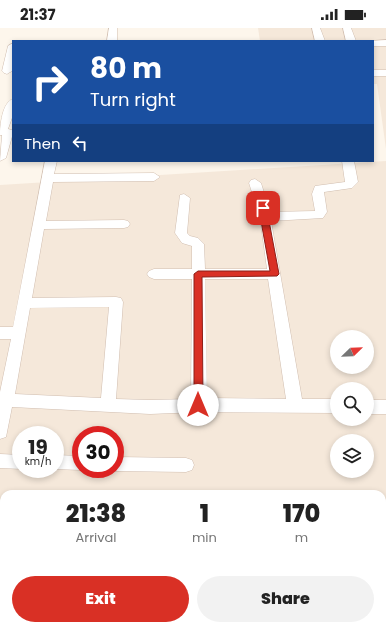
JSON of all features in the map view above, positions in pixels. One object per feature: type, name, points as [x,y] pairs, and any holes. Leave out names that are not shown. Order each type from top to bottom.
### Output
[{"type":"street","points":[[112,40],[113,28]]},
{"type":"street","points":[[316,28],[320,40]]},
{"type":"street","points":[[347,28],[351,40]]},
{"type":"street","points":[[374,43],[386,43]]},
{"type":"street","points":[[10,66],[12,53]]},
{"type":"street","points":[[374,74],[386,73]]},
{"type":"street","points":[[0,158],[12,106]]},
{"type":"street","points":[[0,432],[51,162]]},
{"type":"street","points":[[266,217],[319,215],[321,212],[318,194],[319,189],[352,182],[348,162]]},
{"type":"street","points":[[48,178],[154,177]]},
{"type":"street","points":[[255,183],[266,217],[265,221],[295,405]]},
{"type":"street","points":[[184,198],[181,233],[186,240],[194,241],[198,244],[198,405]]},
{"type":"street","points":[[40,225],[124,224]]},
{"type":"street","points":[[154,274],[274,274]]},
{"type":"street","points":[[24,303],[116,302],[108,405]]},
{"type":"street","points":[[0,333],[18,333]]},
{"type":"street","points":[[7,400],[150,407],[198,405],[330,406]]},
{"type":"street","points":[[374,407],[386,407]]},
{"type":"street","points":[[0,461],[12,462]]},
{"type":"street","points":[[124,464],[186,465]]},
{"type":"shaded area","points":[[258,28],[386,28],[386,149],[377,84],[374,84],[374,40],[260,40]]},
{"type":"shaded area","points":[[386,161],[386,490],[0,490],[0,185]]},
{"type":"route","points":[[198,405],[198,274],[274,274],[265,221],[266,217],[263,208]]}]
